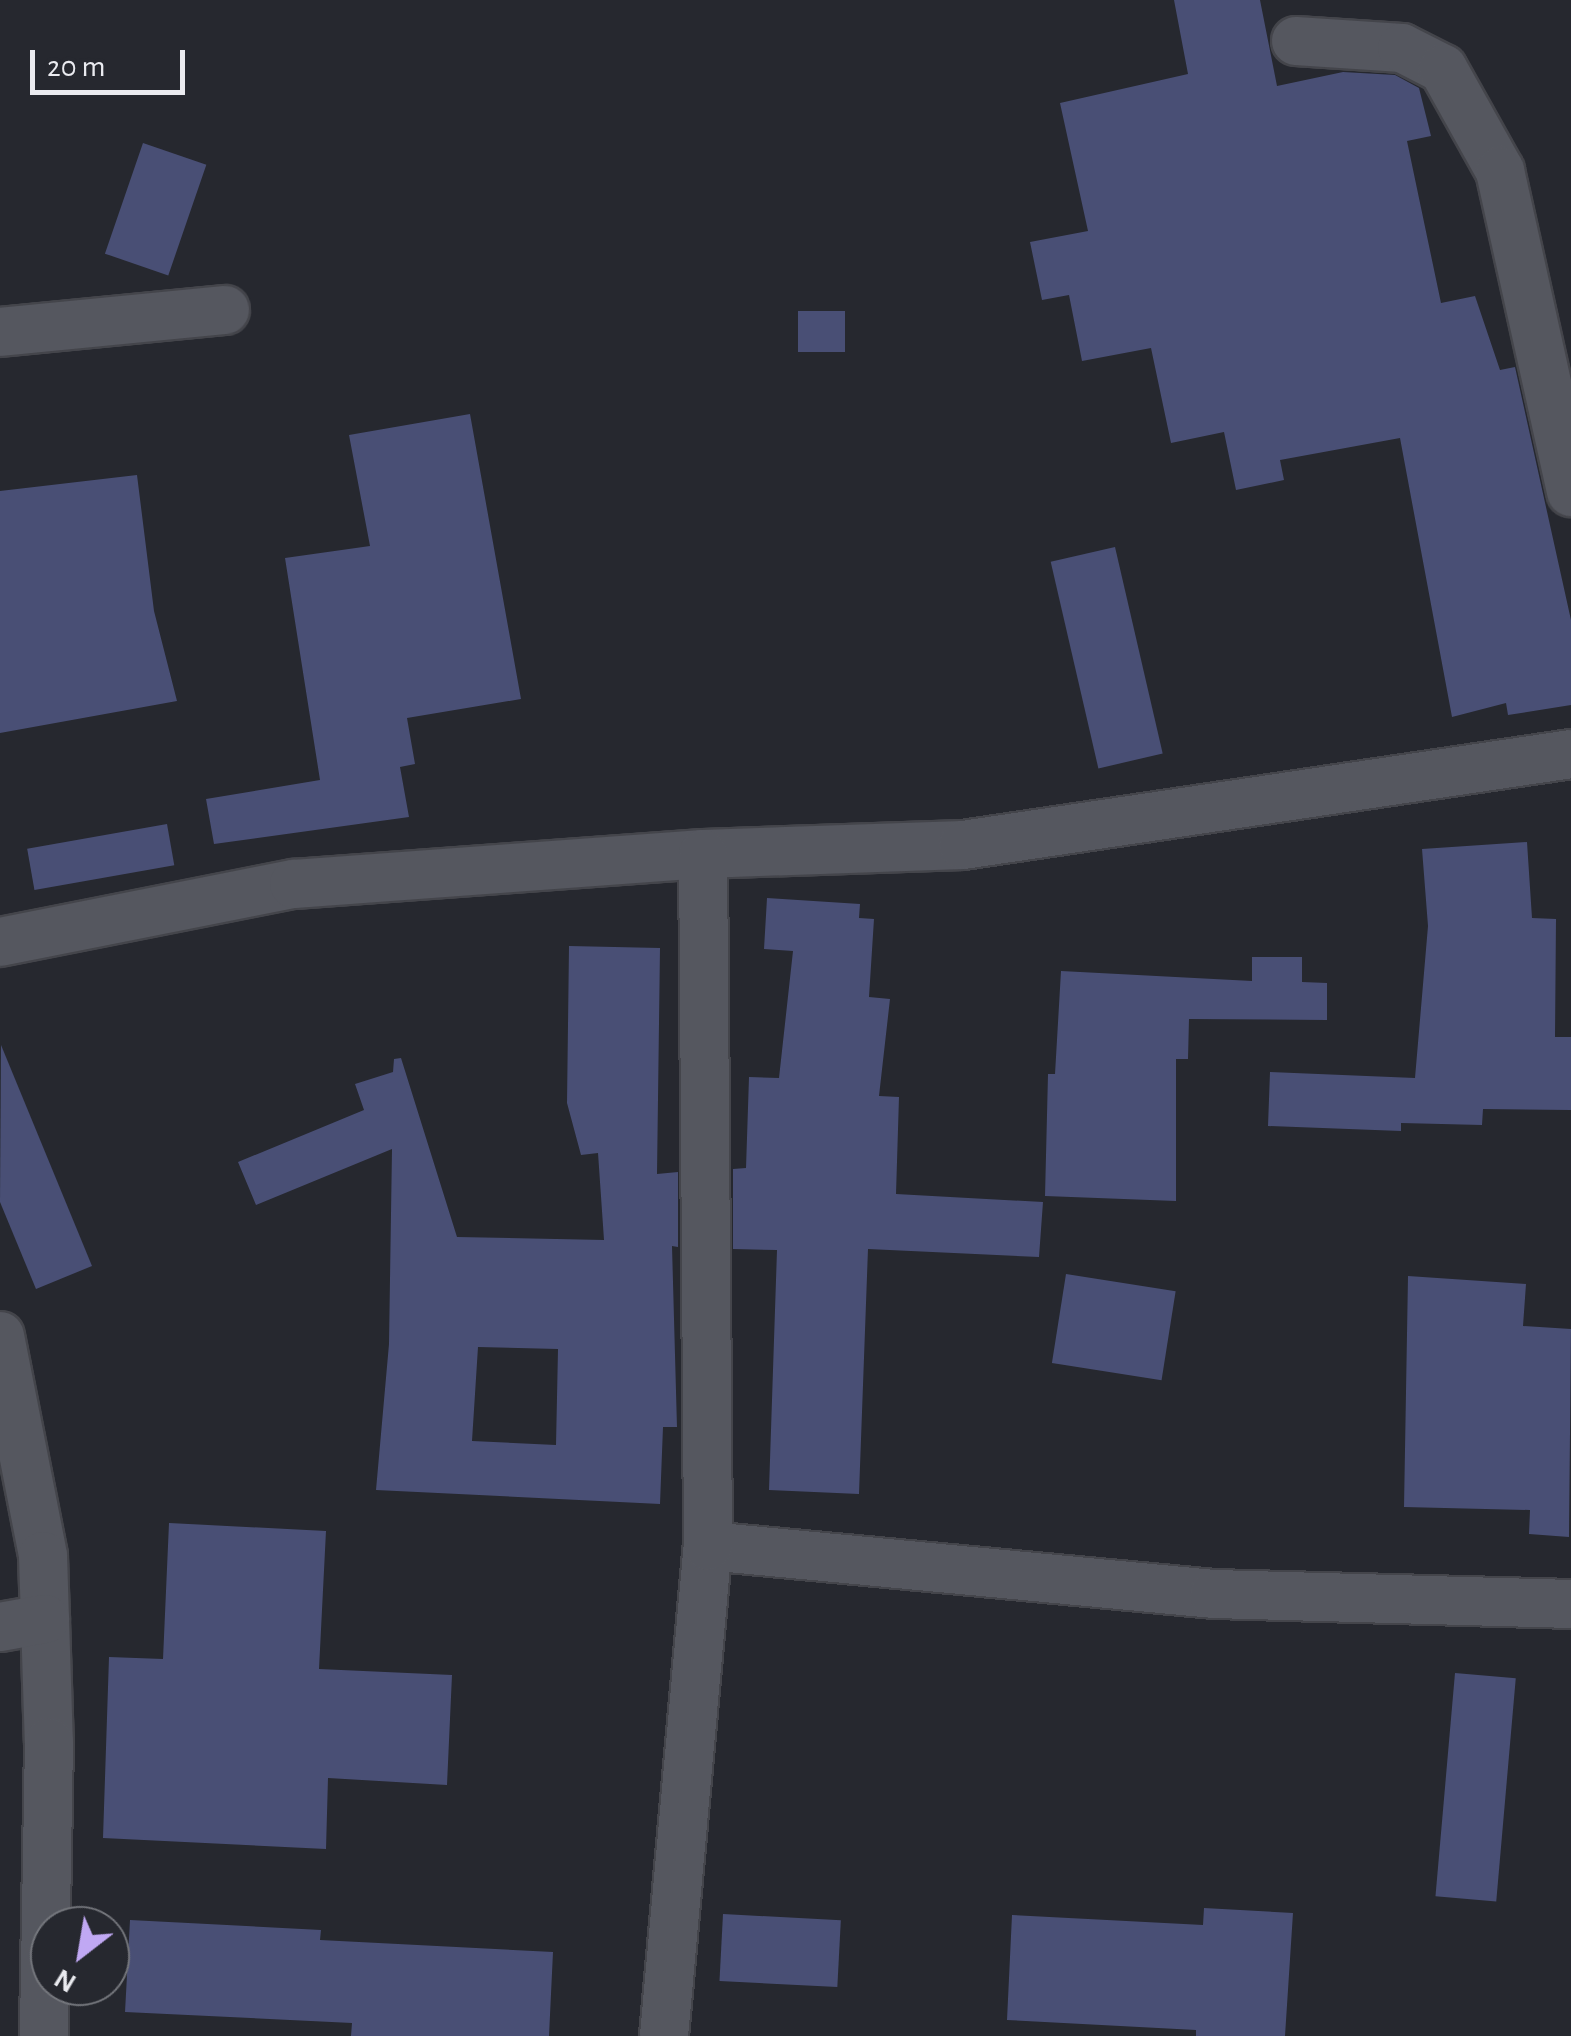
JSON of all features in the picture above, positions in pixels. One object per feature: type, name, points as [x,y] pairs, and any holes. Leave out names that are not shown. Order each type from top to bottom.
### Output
[{"type":"street","points":[[1296,41],[1402,48],[1443,69],[1500,171],[1571,492]]},
{"type":"street","points":[[0,332],[224,310]]},
{"type":"street","points":[[0,942],[294,884],[703,854],[963,845],[1571,754]]},
{"type":"street","points":[[664,2036],[708,1546],[703,854]]},
{"type":"street","points":[[0,1336],[44,1556],[23,1623],[44,2036]]},
{"type":"street","points":[[708,1546],[1231,1596],[1571,1604]]},
{"type":"building","points":[[1174,0],[1260,0],[1277,86],[1343,72],[1395,75],[1419,88],[1431,136],[1407,141],[1441,303],[1475,296],[1500,370],[1515,367],[1571,620],[1571,705],[1508,715],[1506,703],[1452,717],[1400,438],[1280,460],[1284,480],[1236,490],[1224,432],[1171,443],[1151,348],[1082,361],[1069,295],[1042,300],[1030,242],[1088,231],[1060,103],[1188,74]]},
{"type":"building","points":[[143,143],[206,165],[168,275],[105,254]]},
{"type":"building","points":[[798,311],[845,311],[845,352],[798,352]]},
{"type":"building","points":[[470,414],[521,699],[407,718],[415,764],[400,767],[409,817],[214,844],[206,799],[320,780],[285,558],[370,546],[349,435]]},
{"type":"building","points":[[137,475],[154,611],[177,701],[0,733],[0,491]]},
{"type":"building","points":[[1115,547],[1163,754],[1098,768],[1051,562]]},
{"type":"building","points":[[167,824],[174,865],[34,890],[27,849]]},
{"type":"building","points":[[1527,842],[1532,918],[1556,919],[1555,1037],[1571,1037],[1571,1110],[1483,1109],[1482,1125],[1401,1123],[1401,1131],[1268,1126],[1270,1072],[1415,1078],[1428,926],[1422,849]]},
{"type":"building","points":[[767,898],[860,904],[859,918],[874,919],[869,997],[890,999],[879,1096],[899,1097],[896,1194],[1043,1202],[1039,1257],[868,1249],[859,1494],[769,1490],[777,1250],[733,1249],[733,1169],[746,1168],[749,1077],[779,1078],[793,951],[764,949]]},
{"type":"building","points":[[569,946],[660,948],[657,1174],[678,1172],[678,1247],[672,1246],[677,1427],[663,1427],[660,1504],[376,1490],[389,1344],[392,1149],[256,1205],[238,1162],[364,1110],[355,1084],[393,1072],[394,1059],[401,1058],[457,1237],[604,1240],[598,1153],[581,1155],[567,1103]],"holes":[[[478,1347],[558,1349],[556,1445],[472,1441]]]},
{"type":"building","points":[[1252,957],[1302,957],[1302,982],[1327,983],[1327,1020],[1189,1019],[1188,1059],[1176,1059],[1176,1201],[1045,1196],[1048,1074],[1055,1074],[1061,971],[1252,981]]},
{"type":"building","points":[[1,1045],[92,1266],[36,1289],[0,1202]]},
{"type":"building","points":[[1066,1274],[1176,1291],[1162,1380],[1052,1363]]},
{"type":"building","points":[[1408,1276],[1526,1284],[1523,1326],[1571,1329],[1569,1537],[1529,1534],[1530,1510],[1404,1507]]},
{"type":"building","points":[[169,1523],[326,1531],[319,1669],[452,1675],[447,1785],[328,1778],[326,1849],[103,1838],[109,1657],[163,1659]]},
{"type":"building","points":[[1455,1673],[1516,1678],[1496,1901],[1435,1896]]},
{"type":"building","points":[[1204,1908],[1293,1913],[1285,2036],[1196,2036],[1196,2030],[1007,2020],[1012,1915],[1203,1925]]},
{"type":"building","points":[[723,1914],[841,1920],[837,1987],[719,1981]]},
{"type":"building","points":[[130,1920],[321,1930],[320,1940],[553,1952],[549,2036],[351,2036],[352,2023],[125,2012],[125,2006],[130,2006]]}]
